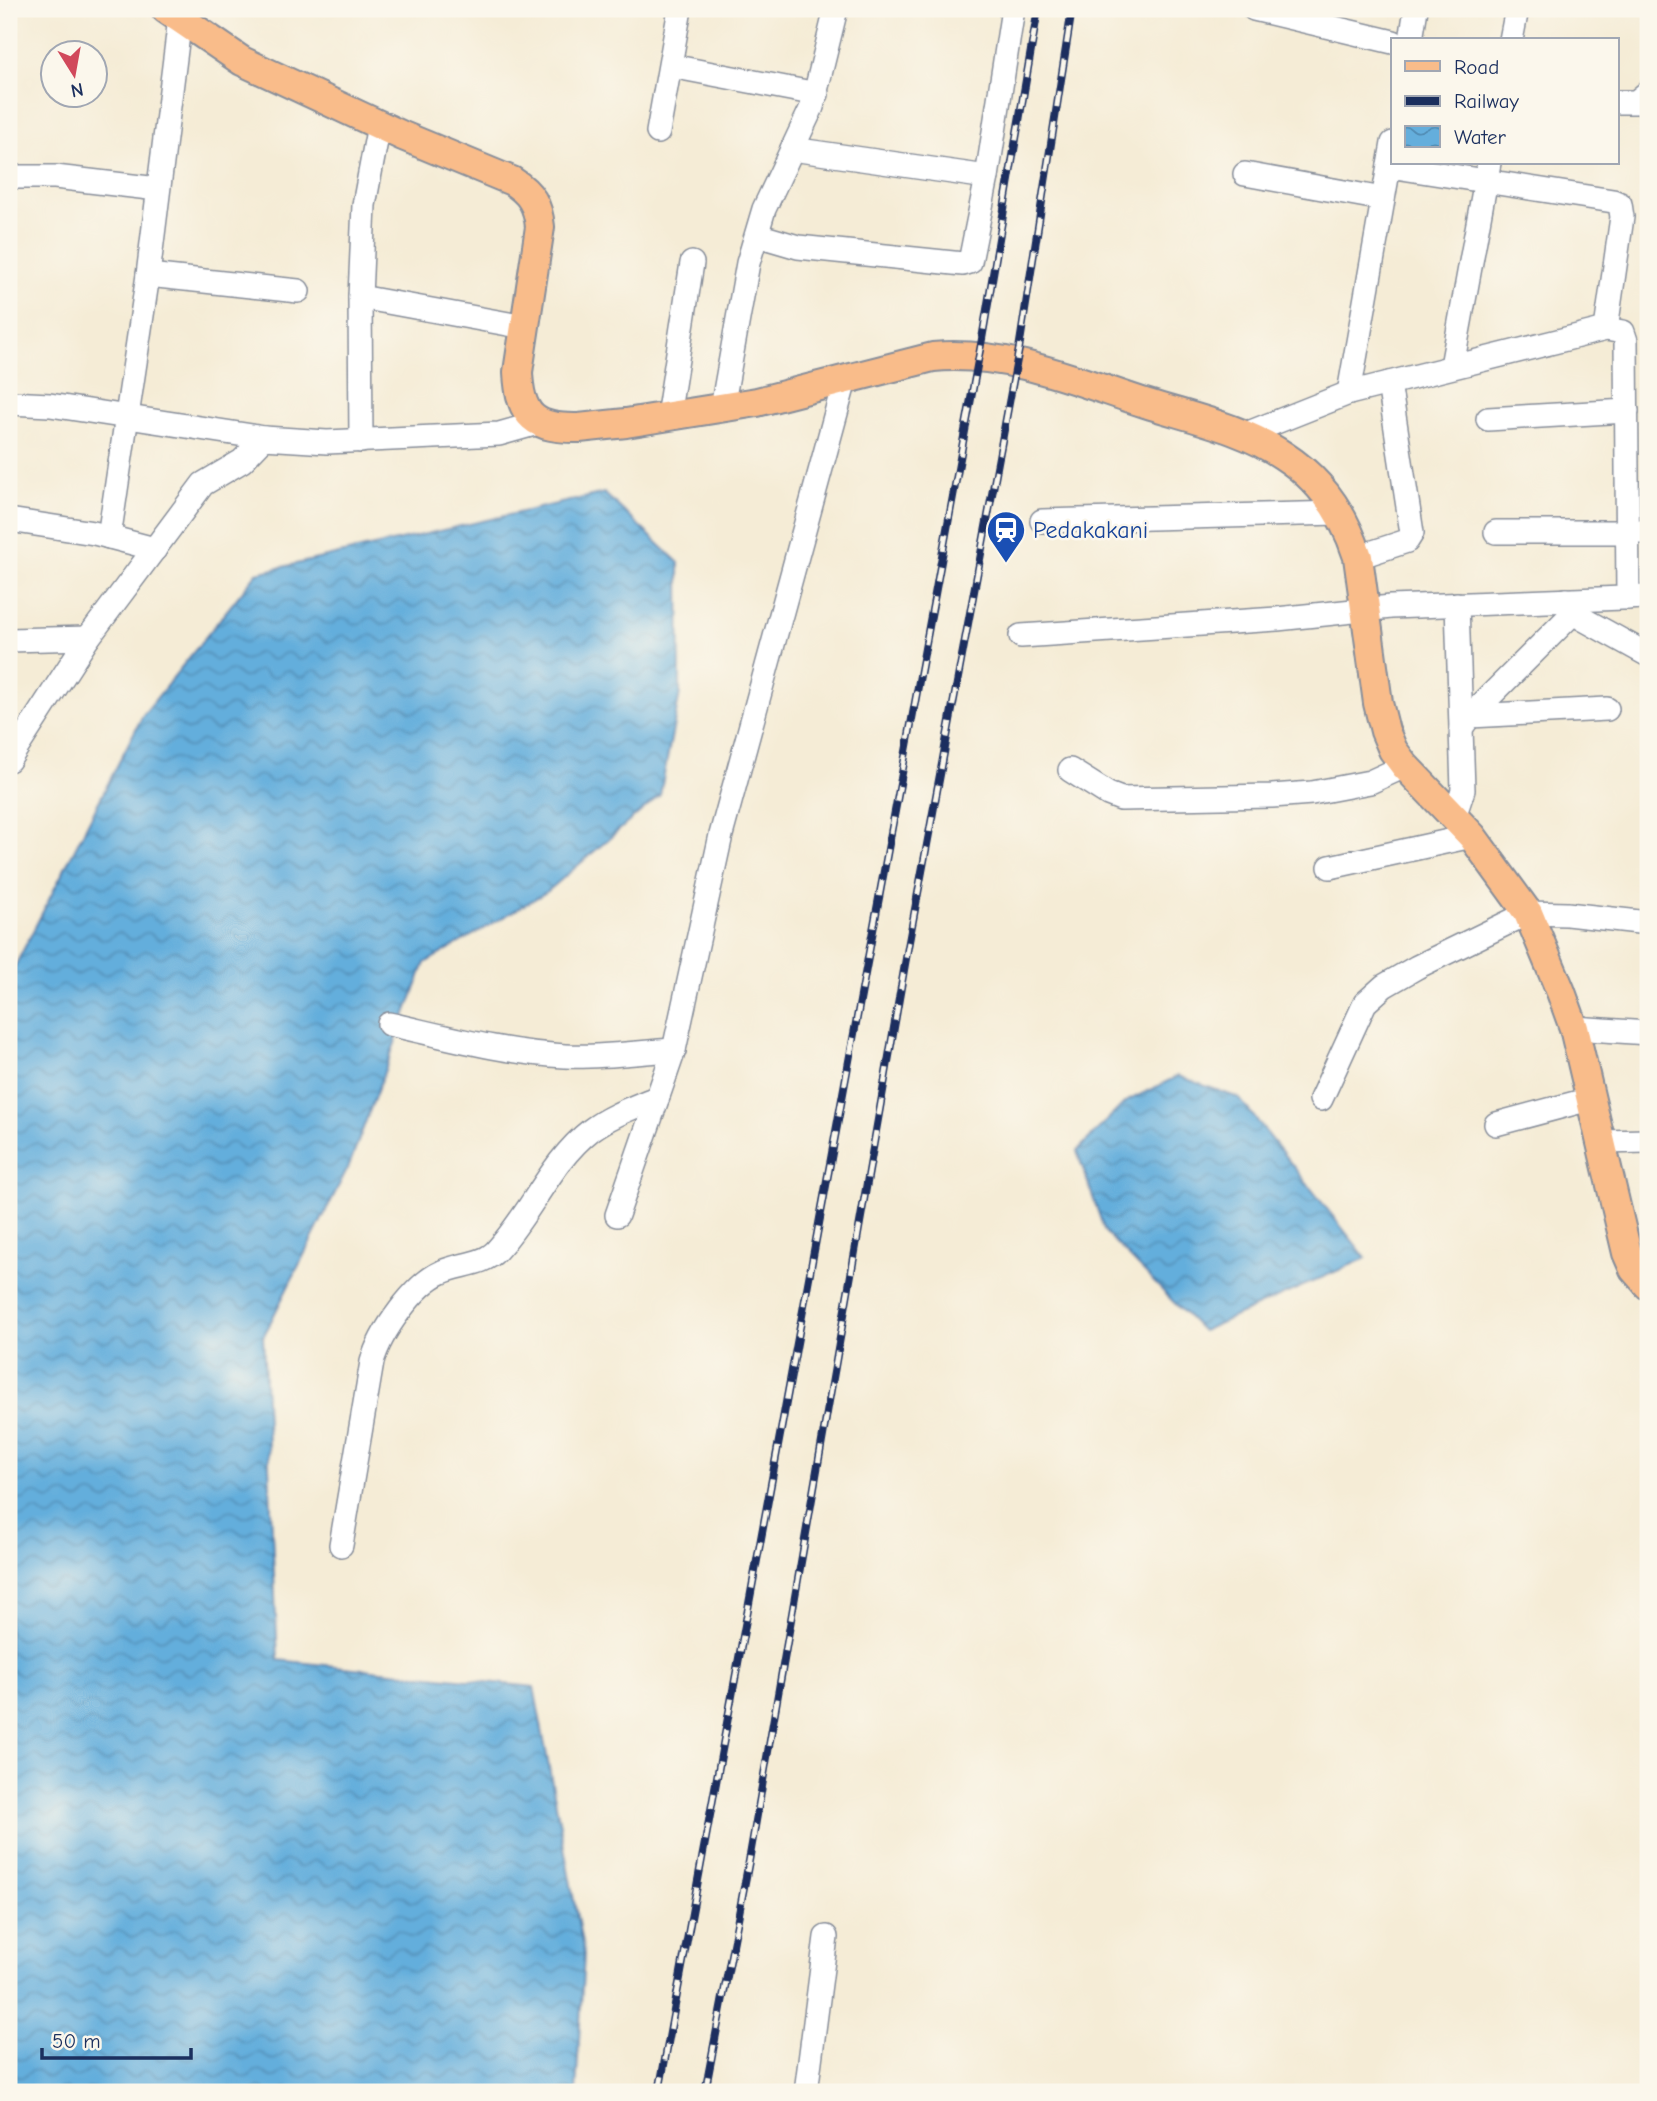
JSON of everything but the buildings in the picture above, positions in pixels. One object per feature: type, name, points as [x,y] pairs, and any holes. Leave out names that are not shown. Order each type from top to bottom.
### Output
[{"type":"main road","points":[[173,14],[242,61],[379,125],[512,181],[525,190],[538,211],[540,227],[518,372],[519,390],[528,414],[538,423],[556,428],[579,428],[722,408],[933,357],[979,356],[1016,363],[1246,434],[1286,457],[1308,475],[1323,490],[1339,513],[1358,557],[1378,703],[1385,731],[1394,750],[1405,766],[1463,827],[1528,913],[1574,1028],[1627,1252],[1634,1269],[1648,1286]]},
{"type":"street","points":[[658,132],[680,9]]},
{"type":"street","points":[[722,408],[748,263],[764,209],[817,94],[836,9]]},
{"type":"street","points":[[757,235],[798,247],[968,264],[972,260],[987,177],[1013,9]]},
{"type":"street","points":[[1254,9],[1391,41]]},
{"type":"street","points":[[1411,38],[1416,9]]},
{"type":"street","points":[[1511,38],[1517,9]]},
{"type":"street","points":[[109,537],[159,189],[173,14]]},
{"type":"street","points":[[670,66],[817,94]]},
{"type":"street","points":[[1618,102],[1636,102],[1648,92]]},
{"type":"street","points":[[361,442],[360,297],[364,205],[379,125]]},
{"type":"street","points":[[792,149],[987,177]]},
{"type":"street","points":[[1349,393],[1391,154]]},
{"type":"street","points":[[1389,166],[1487,172],[1620,204],[1622,217],[1606,329]]},
{"type":"street","points":[[1452,366],[1487,172]]},
{"type":"street","points":[[1245,174],[1383,199]]},
{"type":"street","points":[[9,177],[55,177],[159,189]]},
{"type":"street","points":[[668,416],[692,263]]},
{"type":"street","points":[[148,275],[298,291]]},
{"type":"street","points":[[360,297],[525,327]]},
{"type":"street","points":[[1021,636],[1277,619],[1365,608],[1457,604],[1570,606],[1638,598],[1638,532],[1627,411],[1625,336],[1618,329],[1606,329],[1349,393],[1246,434]]},
{"type":"street","points":[[617,1215],[674,1050],[721,835],[845,380]]},
{"type":"street","points":[[1358,557],[1407,541],[1412,534],[1389,383]]},
{"type":"street","points":[[9,403],[50,405],[264,438],[361,442],[499,434],[538,423]]},
{"type":"street","points":[[1488,419],[1627,411]]},
{"type":"street","points":[[9,760],[88,638],[203,484],[242,461],[264,438]]},
{"type":"street","points":[[1042,521],[1339,513]]},
{"type":"street","points":[[9,520],[109,537],[155,549]]},
{"type":"street","points":[[1496,532],[1638,532]]},
{"type":"street","points":[[1330,867],[1463,827],[1466,722],[1457,604]]},
{"type":"street","points":[[1570,606],[1583,619],[1648,655]]},
{"type":"street","points":[[1466,722],[1570,606]]},
{"type":"street","points":[[9,640],[88,638]]},
{"type":"street","points":[[1466,722],[1606,709]]},
{"type":"street","points":[[1070,770],[1121,799],[1312,793],[1370,782],[1405,766]]},
{"type":"street","points":[[1321,1099],[1365,1003],[1373,995],[1418,967],[1528,913],[1567,914],[1648,923]]},
{"type":"street","points":[[389,1024],[526,1053],[568,1056],[674,1050]]},
{"type":"street","points":[[1574,1028],[1648,1033]]},
{"type":"street","points":[[341,1545],[372,1362],[383,1334],[427,1280],[457,1266],[483,1261],[497,1250],[556,1168],[589,1132],[613,1116],[658,1097]]},
{"type":"street","points":[[1496,1124],[1590,1099]]},
{"type":"street","points":[[1601,1142],[1648,1141]]},
{"type":"street","points":[[806,2092],[826,1937]]},
{"type":"water","points":[[604,493],[679,563],[680,693],[660,795],[548,891],[425,963],[350,1163],[263,1337],[278,1660],[534,1687],[584,1954],[576,2092],[9,2092],[9,978],[143,715],[257,573]]},
{"type":"water","points":[[1178,1076],[1239,1098],[1366,1258],[1202,1331],[1105,1232],[1077,1151],[1125,1102]]},
{"type":"railway","points":[[659,2092],[982,339],[1038,9]]},
{"type":"railway","points":[[705,2092],[749,1861],[908,947],[1019,349],[1072,9]]},
{"type":"place","name":"Pedakakani","points":[[1006,564]]}]
